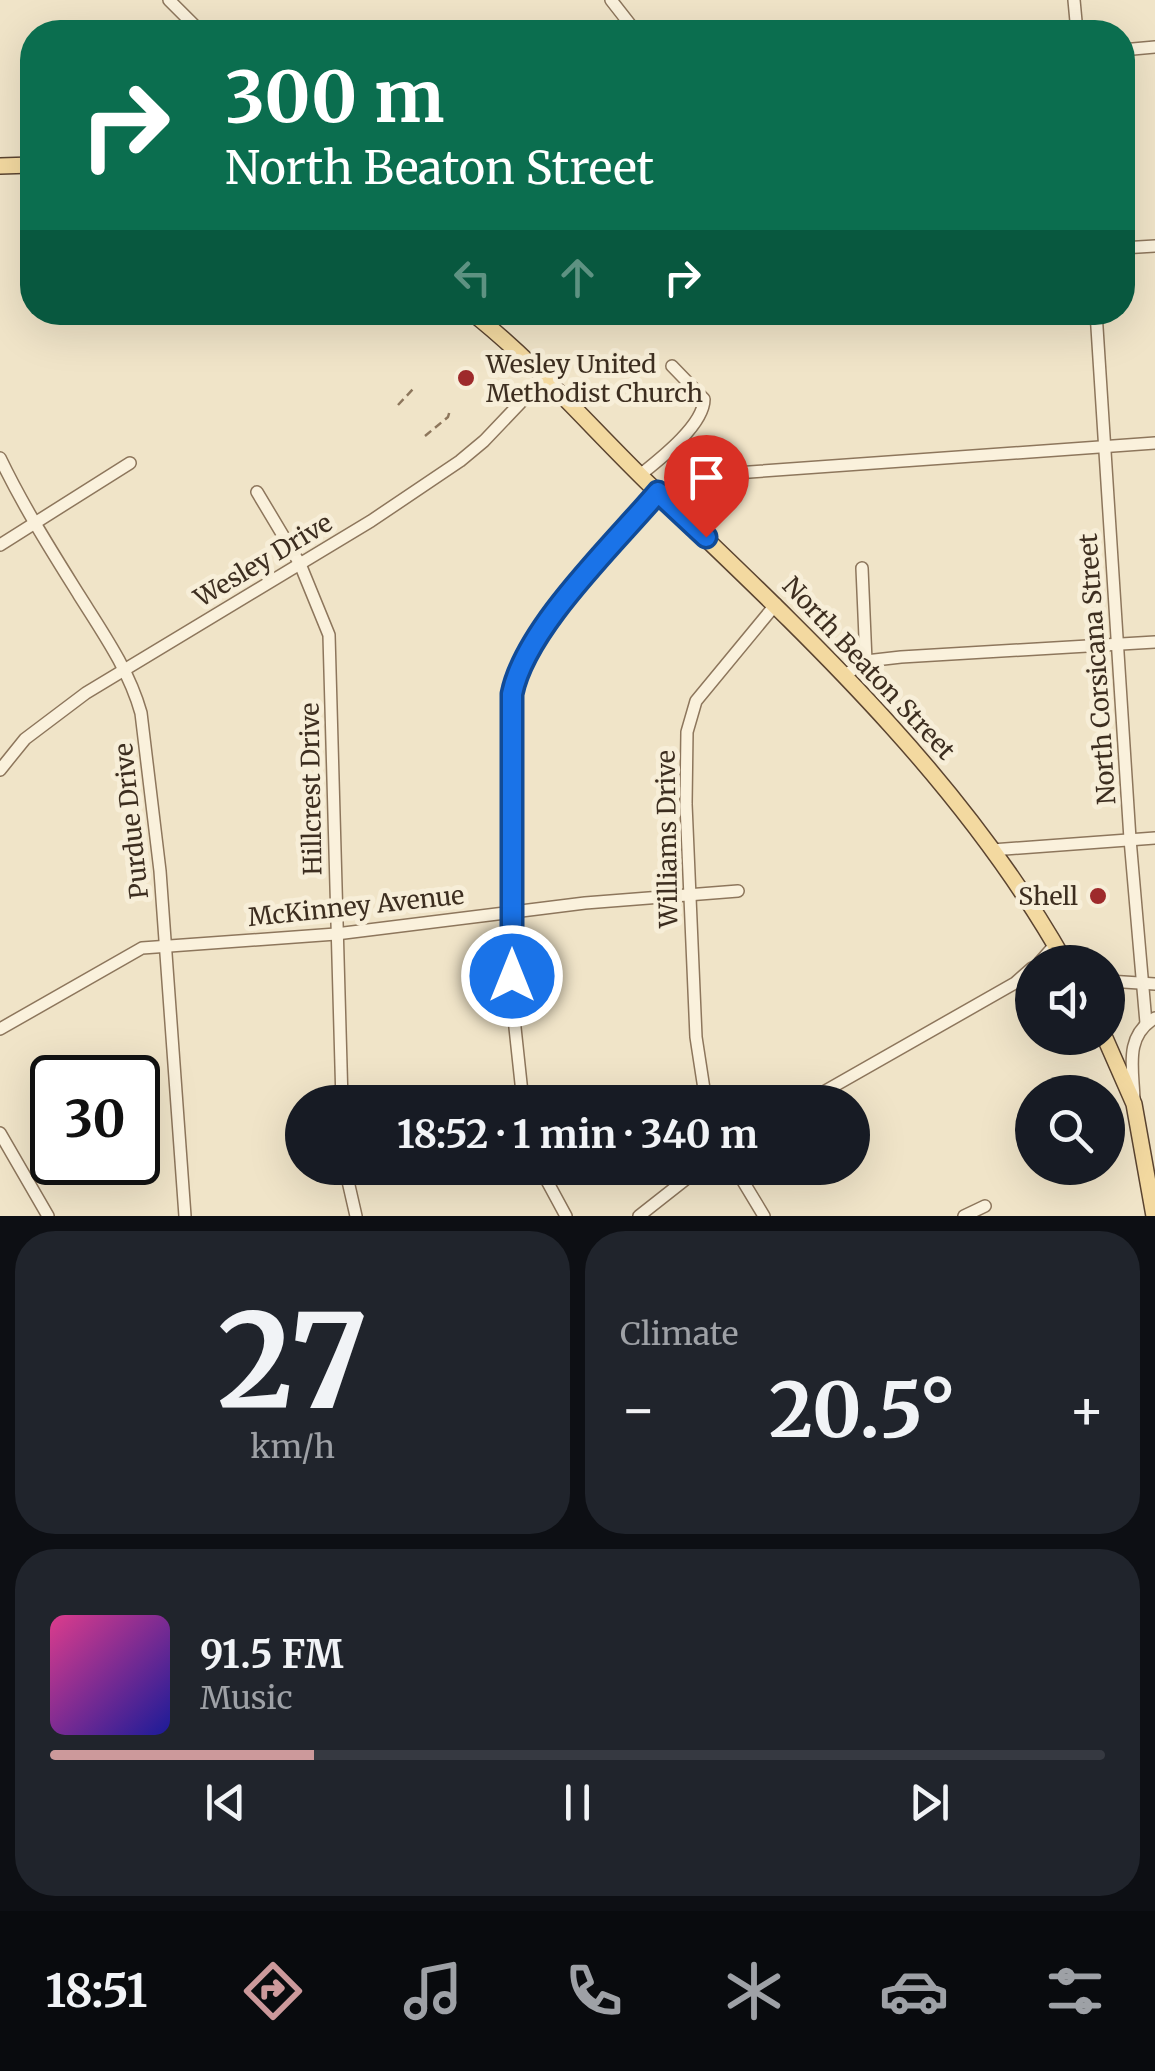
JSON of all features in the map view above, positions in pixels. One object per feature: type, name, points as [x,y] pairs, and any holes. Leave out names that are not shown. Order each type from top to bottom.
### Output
[{"type":"main road","name":"North Beaton Street","points":[[485,325],[845,675],[949,790],[1055,945]]},
{"type":"main road","points":[[1112,1055],[1134,1104],[1154,1216]]},
{"type":"street","points":[[169,0],[189,20]]},
{"type":"street","points":[[611,0],[627,20]]},
{"type":"street","name":"North Corsicana Street","points":[[1097,325],[1130,840],[1150,1021]]},
{"type":"street","points":[[640,475],[698,419],[704,406],[699,390],[672,366]]},
{"type":"street","name":"Wesley Drive","points":[[0,770],[25,739],[86,693],[300,564],[460,461],[543,379]]},
{"type":"street","points":[[521,1085],[513,1009],[515,678],[561,604],[658,492],[693,476],[1155,443]]},
{"type":"street","name":"Purdue Drive","points":[[0,458],[34,524],[124,670],[142,713],[166,944],[186,1216]]},
{"type":"street","points":[[0,545],[130,463]]},
{"type":"street","name":"Hillcrest Drive","points":[[257,492],[300,564],[329,635],[341,1085]]},
{"type":"street","points":[[862,568],[866,661]]},
{"type":"street","name":"Williams Drive","points":[[703,1085],[696,1037],[686,804],[690,717],[696,701],[776,604]]},
{"type":"street","points":[[845,675],[866,661],[1155,642]]},
{"type":"street","points":[[992,850],[1155,838]]},
{"type":"street","name":"McKinney Avenue","points":[[0,1029],[142,948],[336,934],[512,912],[738,891]]},
{"type":"street","points":[[836,1085],[1015,983]]},
{"type":"street","points":[[1134,1104],[1132,1048],[1137,1034],[1150,1021]]},
{"type":"street","points":[[0,1132],[48,1216]]},
{"type":"street","points":[[349,1185],[356,1216]]},
{"type":"street","points":[[549,1185],[566,1216]]},
{"type":"street","points":[[639,1216],[678,1185]]},
{"type":"street","points":[[745,1185],[764,1216]]},
{"type":"street","points":[[964,1216],[986,1206]]},
{"type":"path","points":[[398,404],[414,388]]},
{"type":"path","points":[[425,436],[448,417],[450,410]]},
{"type":"place","name":"Wesley United Methodist Church","points":[[466,378]]},
{"type":"place","name":"Shell","points":[[1098,896]]},
{"type":"route","points":[[512,976],[515,678],[561,604],[658,492],[706,537]]}]
